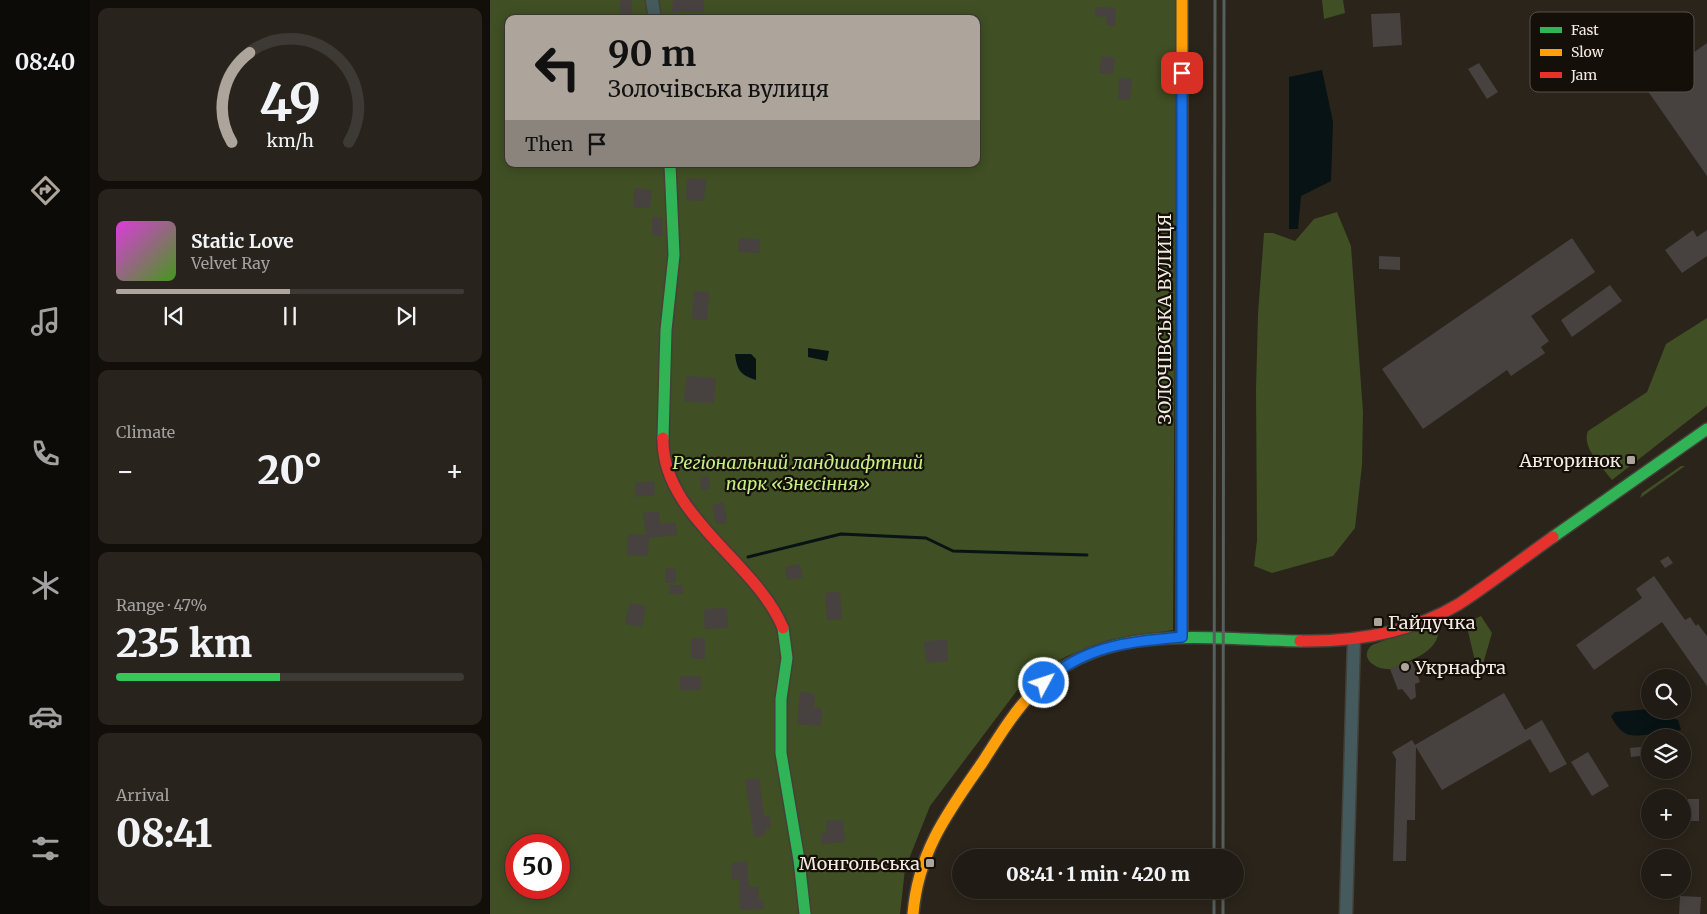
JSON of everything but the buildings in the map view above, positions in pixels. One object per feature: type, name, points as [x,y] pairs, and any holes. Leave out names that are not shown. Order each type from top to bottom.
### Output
[{"type":"street","points":[[652,0],[654,15]]},
{"type":"street","name":"ЗОЛОЧІВСЬКА ВУЛИЦЯ","points":[[1182,0],[1182,637]]},
{"type":"street","points":[[670,167],[674,255],[666,340],[663,451],[666,469],[681,496],[770,602],[785,634],[789,651],[781,699],[781,752],[783,778],[798,849],[805,914]]},
{"type":"street","points":[[913,914],[916,882],[926,851],[941,822],[1018,708],[1058,670],[1089,652],[1126,642],[1182,637],[1300,642],[1354,640],[1416,625],[1458,604],[1707,429]]},
{"type":"street","points":[[1346,914],[1354,640]]},
{"type":"green space","name":"Регіональний ландшафтний парк «Знесіння»","points":[[490,0],[1177,0],[1173,630],[1109,640],[1067,656],[1046,668],[1019,688],[930,806],[905,869],[900,914],[490,914]]},
{"type":"green space","points":[[1322,0],[1343,0],[1345,13],[1324,19]]},
{"type":"green space","points":[[1337,212],[1351,246],[1363,412],[1362,465],[1355,528],[1333,556],[1272,573],[1254,566],[1257,540],[1256,389],[1258,314],[1264,233],[1273,233],[1295,241],[1314,219]]},
{"type":"green space","points":[[1707,318],[1707,406],[1612,480],[1590,450],[1587,437],[1588,431],[1647,392],[1666,344]]},
{"type":"green space","points":[[1681,466],[1685,466],[1640,498],[1642,493]]},
{"type":"green space","points":[[1481,616],[1492,633],[1479,678],[1466,623]]},
{"type":"green space","points":[[1436,621],[1439,624],[1439,632],[1434,644],[1418,657],[1390,669],[1384,669],[1370,662],[1367,654],[1372,645]]},
{"type":"shaded area","points":[[1322,70],[1333,122],[1331,181],[1301,196],[1298,229],[1289,229],[1289,77]]},
{"type":"shaded area","points":[[808,348],[829,351],[827,361],[808,357]]},
{"type":"shaded area","points":[[735,354],[751,354],[756,359],[756,380],[740,371]]},
{"type":"shaded area","points":[[1641,710],[1641,719],[1675,719],[1678,720],[1681,729],[1641,729],[1641,735],[1630,735],[1616,725],[1611,716],[1615,712]]},
{"type":"waterway","points":[[748,557],[841,534],[926,538],[953,551],[1087,555]]},
{"type":"railway","points":[[1214,849],[1215,0]]},
{"type":"railway","points":[[1223,849],[1224,0]]},
{"type":"railway","points":[[1214,899],[1214,914]]},
{"type":"railway","points":[[1223,899],[1223,914]]},
{"type":"traffic: fast","points":[[663,438],[666,330],[674,255],[670,167]]},
{"type":"traffic: fast","points":[[1553,537],[1707,429]]},
{"type":"traffic: fast","points":[[783,628],[787,658],[781,699],[781,753],[799,860],[805,914]]},
{"type":"traffic: fast","points":[[1034,691],[1062,668],[1092,653],[1125,643],[1195,637],[1300,641]]},
{"type":"traffic: slow","points":[[1182,0],[1182,321]]},
{"type":"traffic: slow","points":[[913,914],[921,871],[937,834],[1006,726],[1034,691]]},
{"type":"traffic: jam","points":[[1182,321],[1182,637]]},
{"type":"traffic: jam","points":[[663,438],[666,466],[677,491],[693,515],[753,581],[770,604],[783,628]]},
{"type":"traffic: jam","points":[[1300,641],[1341,640],[1382,634],[1422,622],[1459,604],[1553,537]]},
{"type":"place","name":"Авторинок","points":[[1631,460]]},
{"type":"place","name":"Гайдучка","points":[[1378,622]]},
{"type":"place","name":"Укрнафта","points":[[1405,667]]},
{"type":"place","name":"Монгольська","points":[[930,863]]},
{"type":"route","points":[[1044,683],[1058,670],[1089,652],[1126,642],[1182,637],[1182,73]]}]
